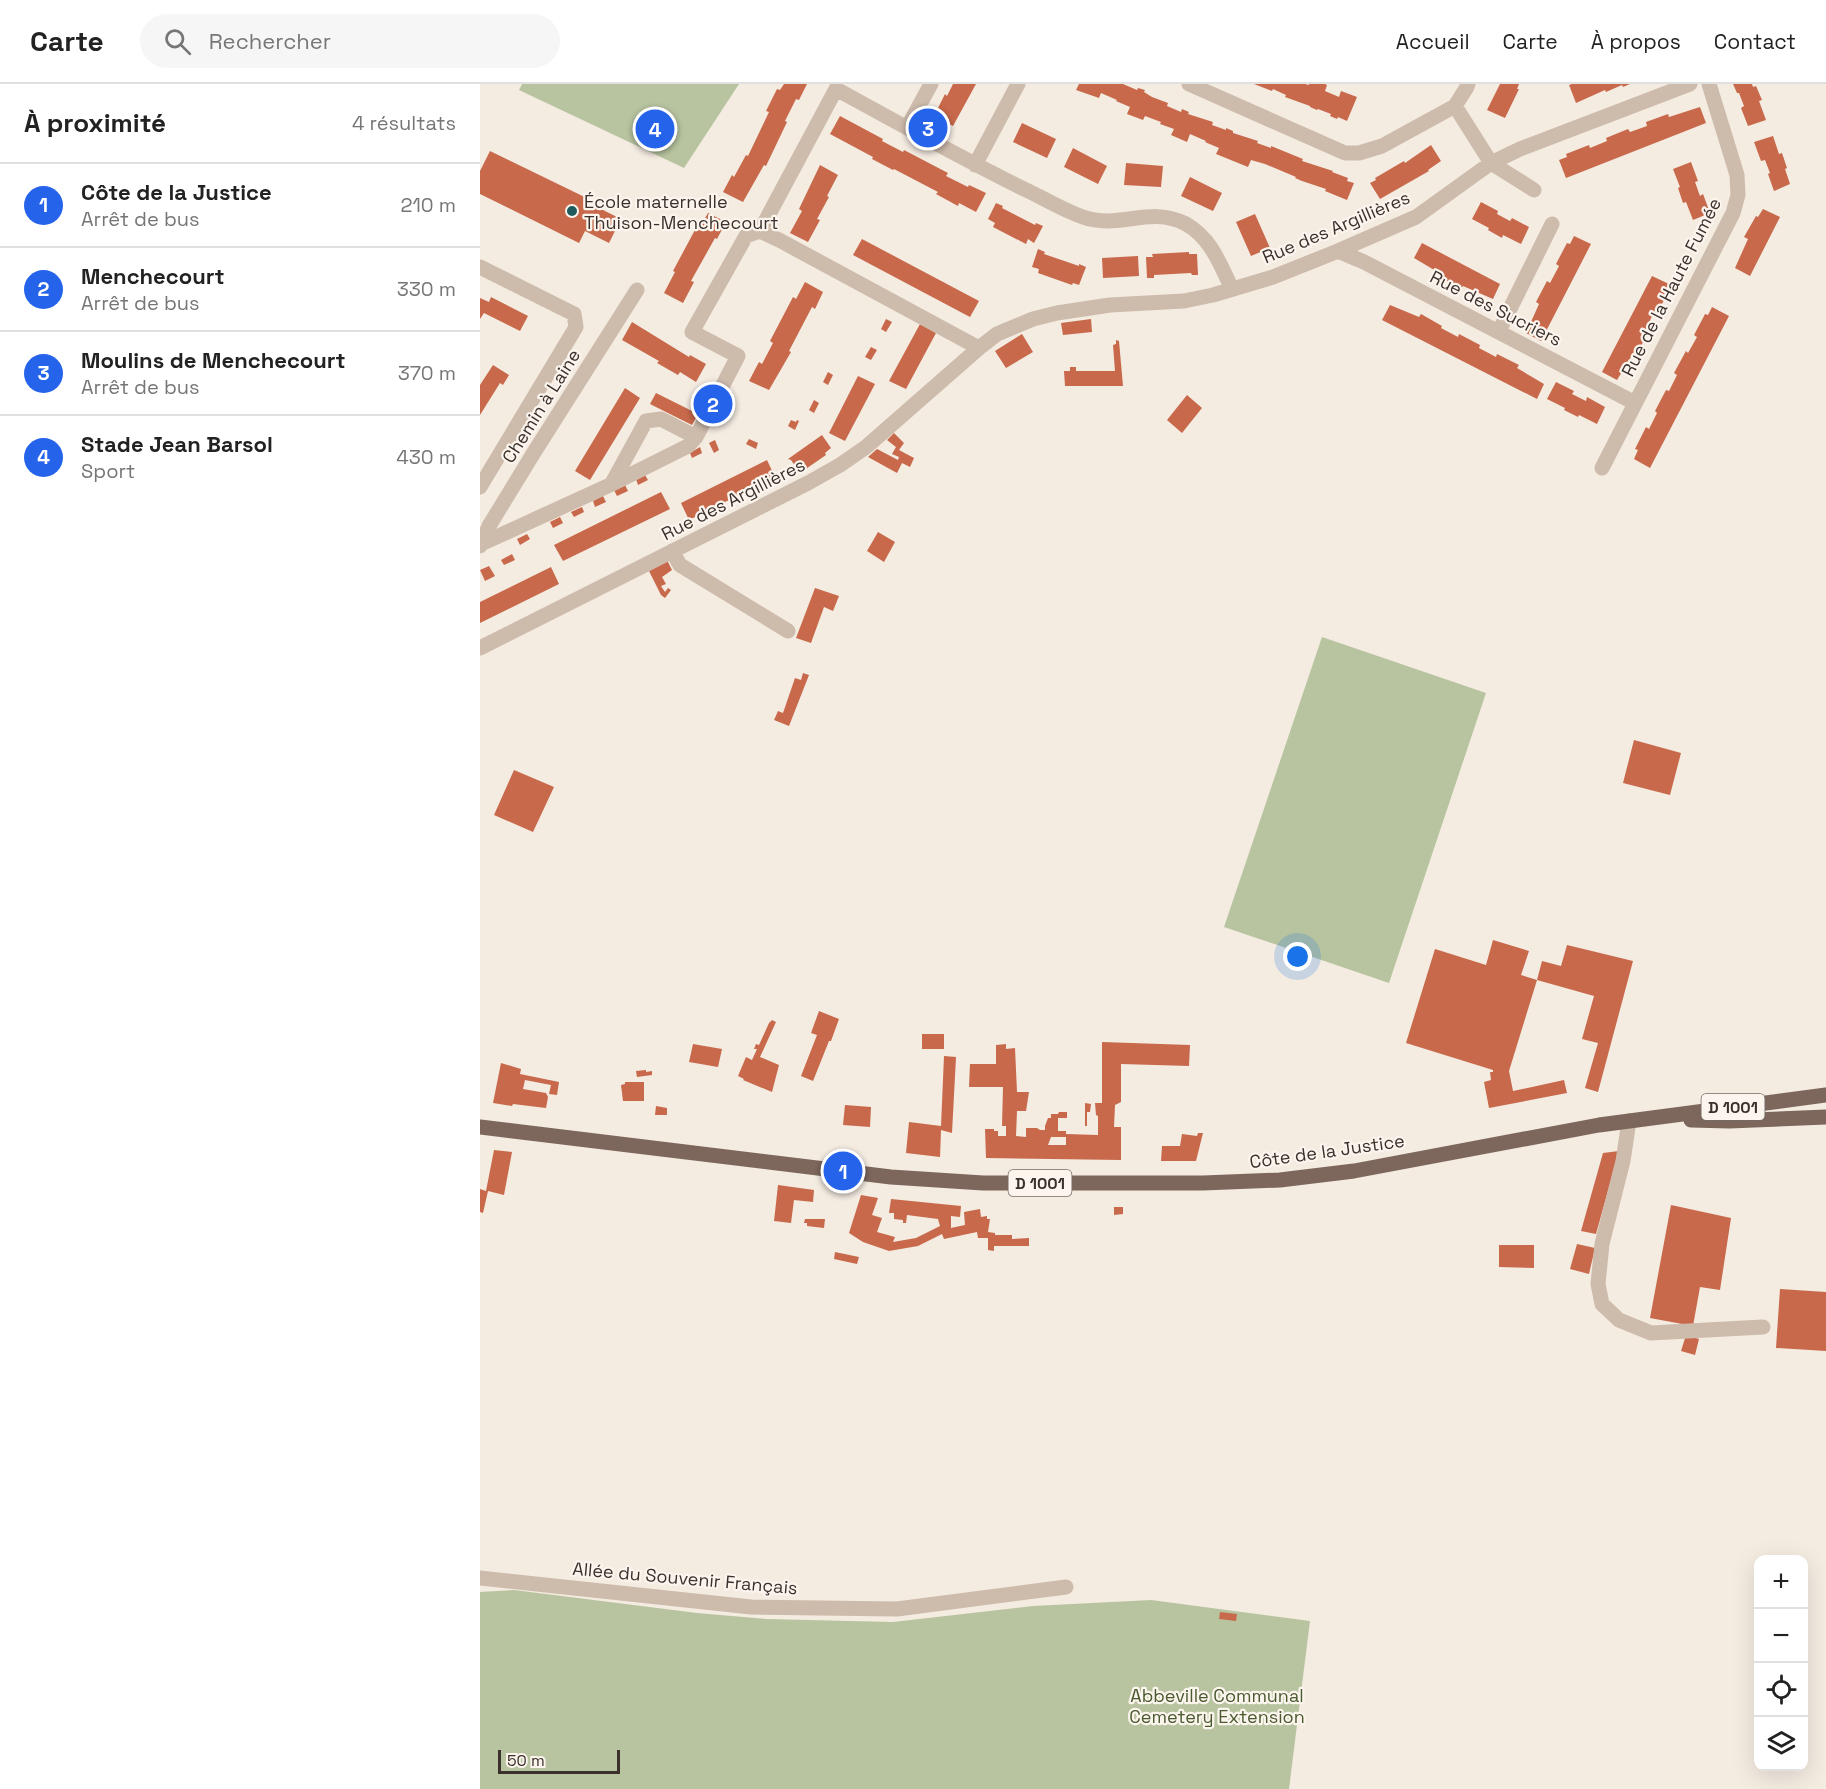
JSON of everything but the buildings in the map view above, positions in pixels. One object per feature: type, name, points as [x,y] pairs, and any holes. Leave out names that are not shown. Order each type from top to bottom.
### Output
[{"type":"main road","name":"Côte de la Justice","points":[[480,1127],[938,1181],[1203,1183],[1280,1180],[1353,1171],[1599,1125],[1826,1095]]},
{"type":"main road","name":"Côte de la Justice","points":[[1634,1120],[1729,1121],[1826,1117]]},
{"type":"street","points":[[907,128],[931,84]]},
{"type":"street","points":[[975,165],[1018,84]]},
{"type":"street","points":[[1189,84],[1345,153],[1359,153],[1382,146],[1455,106],[1467,84]]},
{"type":"street","name":"Rue des Argillières","points":[[480,648],[840,465],[866,447],[979,348],[997,334],[1016,325],[1057,313],[1110,305],[1184,301],[1232,290],[1273,277],[1416,217],[1491,163],[1520,149],[1690,84]]},
{"type":"street","name":"Rue de la Haute Fumée","points":[[1602,468],[1733,213],[1738,195],[1737,175],[1709,84]]},
{"type":"street","points":[[481,545],[688,446],[696,437],[738,356],[692,332],[746,236],[760,231],[837,87],[975,165],[1084,218],[1105,222],[1162,216],[1175,219],[1200,233],[1207,241],[1232,290]]},
{"type":"street","points":[[1455,106],[1491,163],[1534,190]]},
{"type":"street","points":[[1499,332],[1552,224]]},
{"type":"street","points":[[760,231],[979,348]]},
{"type":"street","name":"Rue des Sucriers","points":[[1338,251],[1364,262],[1635,403]]},
{"type":"street","points":[[480,267],[574,314],[576,327],[480,487]]},
{"type":"street","name":"Chemin à Laine","points":[[481,545],[489,526],[533,454],[637,290]]},
{"type":"street","points":[[612,484],[646,421],[661,419],[696,437]]},
{"type":"street","points":[[672,551],[680,565],[788,632]]},
{"type":"street","points":[[1634,1120],[1602,1244],[1598,1284],[1602,1304],[1619,1320],[1651,1333],[1763,1327]]},
{"type":"street","name":"Allée du Souvenir Français","points":[[480,1578],[751,1607],[863,1609],[897,1609],[1066,1587]]},
{"type":"green space","points":[[522,84],[739,84],[684,168],[519,90]]},
{"type":"green space","points":[[1322,637],[1486,693],[1389,983],[1224,927]]},
{"type":"green space","name":"Abbeville Communal Cemetery Extension","points":[[514,1590],[697,1613],[766,1619],[893,1622],[1033,1606],[1151,1600],[1310,1621],[1289,1789],[480,1789],[480,1592]]},
{"type":"place","name":"Moulins de Menchecourt","points":[[928,128]]},
{"type":"place","name":"Stade Jean Barsol","points":[[655,129]]},
{"type":"place","name":"École maternelle Thuison-Menchecourt","points":[[572,211]]},
{"type":"place","name":"Menchecourt","points":[[713,404]]},
{"type":"place","name":"Côte de la Justice","points":[[843,1171]]}]
